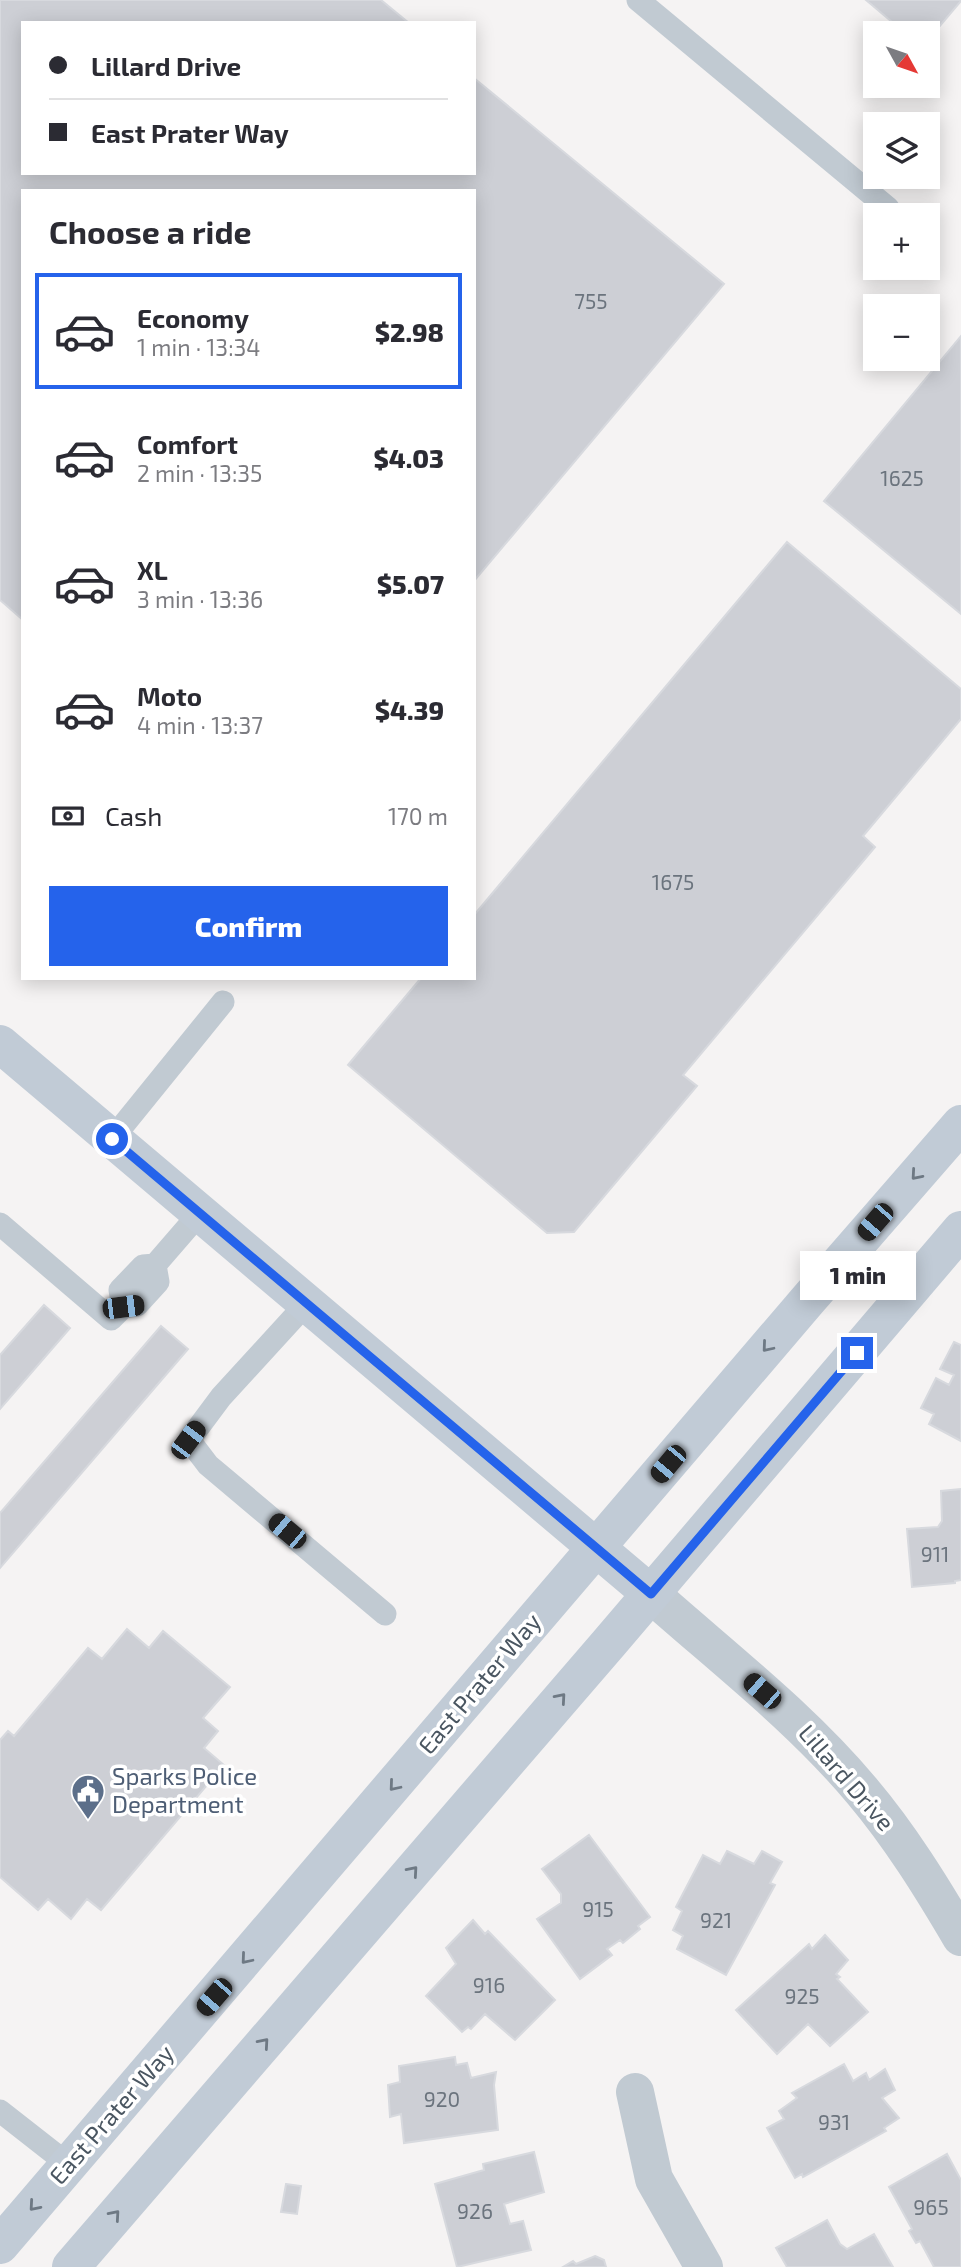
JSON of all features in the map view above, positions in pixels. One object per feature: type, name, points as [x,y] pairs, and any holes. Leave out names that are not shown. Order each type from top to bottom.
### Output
[{"type":"main road","name":"Lillard Drive","points":[[0,1044],[651,1594]]},
{"type":"main road","name":"East Prater Way","points":[[0,2245],[961,1124]]},
{"type":"main road","points":[[71,2267],[961,1230]]},
{"type":"street","name":"Lillard Drive","points":[[651,1594],[801,1726],[862,1791],[917,1864],[961,1937]]},
{"type":"street","points":[[635,2092],[654,2179],[704,2267]]},
{"type":"lane","points":[[638,0],[882,203]]},
{"type":"lane","points":[[112,1139],[223,1002]]},
{"type":"lane","points":[[0,1224],[111,1320],[123,1307],[120,1290],[144,1266],[155,1265],[200,1213]]},
{"type":"lane","points":[[307,1303],[221,1397],[188,1440],[208,1465],[385,1614]]},
{"type":"lane","points":[[0,2111],[69,2165]]},
{"type":"building","points":[[0,0],[381,0],[407,21],[21,21],[21,175],[476,175],[476,80],[724,284],[476,579],[476,189],[21,189],[21,618],[0,600]]},
{"type":"building","points":[[866,0],[961,0],[940,26],[940,21],[891,21]]},
{"type":"building","points":[[961,336],[961,614],[824,501],[932,371],[940,371],[940,361]]},
{"type":"building","points":[[787,542],[961,689],[961,719],[863,836],[875,847],[683,1075],[697,1086],[574,1232],[547,1233],[348,1065],[419,980],[476,980],[476,913]]},
{"type":"building","points":[[44,1305],[70,1328],[0,1409],[0,1355]]},
{"type":"building","points":[[161,1326],[188,1349],[0,1568],[0,1513]]},
{"type":"building","points":[[954,1342],[961,1345],[961,1441],[929,1424],[934,1414],[921,1408],[936,1378],[949,1385],[954,1375],[940,1369]]},
{"type":"building","points":[[961,1489],[961,1580],[955,1583],[912,1587],[907,1529],[938,1527],[942,1521],[941,1491]]},
{"type":"building","name":"Sparks Police Department","points":[[127,1629],[149,1648],[163,1631],[230,1687],[203,1718],[218,1731],[204,1748],[224,1765],[101,1910],[87,1899],[71,1919],[48,1899],[38,1910],[0,1877],[0,1740],[8,1731],[14,1736],[88,1648],[102,1659]]},
{"type":"building","points":[[589,1835],[650,1917],[623,1943],[620,1940],[607,1949],[612,1955],[580,1979],[537,1919],[561,1903],[561,1894],[542,1869]]},
{"type":"building","points":[[727,1851],[754,1864],[762,1851],[782,1862],[770,1883],[775,1885],[726,1975],[677,1949],[683,1936],[673,1930],[682,1911],[676,1907],[703,1855],[720,1864]]},
{"type":"building","points":[[473,1920],[485,1934],[488,1931],[555,2000],[515,2040],[485,2014],[471,2029],[468,2027],[462,2032],[426,1996],[456,1964],[446,1948]]},
{"type":"building","points":[[825,1935],[848,1960],[836,1974],[840,1977],[837,1979],[868,2012],[830,2046],[808,2024],[777,2054],[736,2010],[809,1944],[812,1949]]},
{"type":"building","points":[[455,2057],[456,2065],[467,2063],[471,2078],[496,2072],[494,2085],[498,2130],[404,2143],[401,2114],[390,2117],[388,2085],[400,2082],[399,2066]]},
{"type":"building","points":[[844,2064],[853,2081],[866,2073],[869,2080],[885,2069],[895,2090],[882,2098],[899,2118],[884,2128],[886,2131],[803,2177],[802,2174],[795,2178],[767,2128],[784,2119],[779,2111],[797,2098],[792,2093]]},
{"type":"building","points":[[534,2152],[544,2192],[504,2204],[510,2224],[523,2221],[531,2250],[457,2267],[435,2184],[484,2170],[483,2164]]},
{"type":"building","points":[[947,2154],[961,2180],[961,2267],[934,2267],[920,2241],[916,2243],[909,2231],[912,2229],[889,2187]]},
{"type":"building","points":[[286,2184],[301,2186],[297,2214],[281,2212]]},
{"type":"building","points":[[827,2220],[840,2244],[847,2249],[874,2234],[893,2267],[787,2267],[776,2248]]},
{"type":"building","points":[[595,2256],[604,2260],[606,2267],[563,2267],[573,2261],[576,2264]]},
{"type":"place","name":"Sparks Police Department","points":[[88,1821]]},
{"type":"route","points":[[112,1139],[651,1594],[857,1353]]}]
